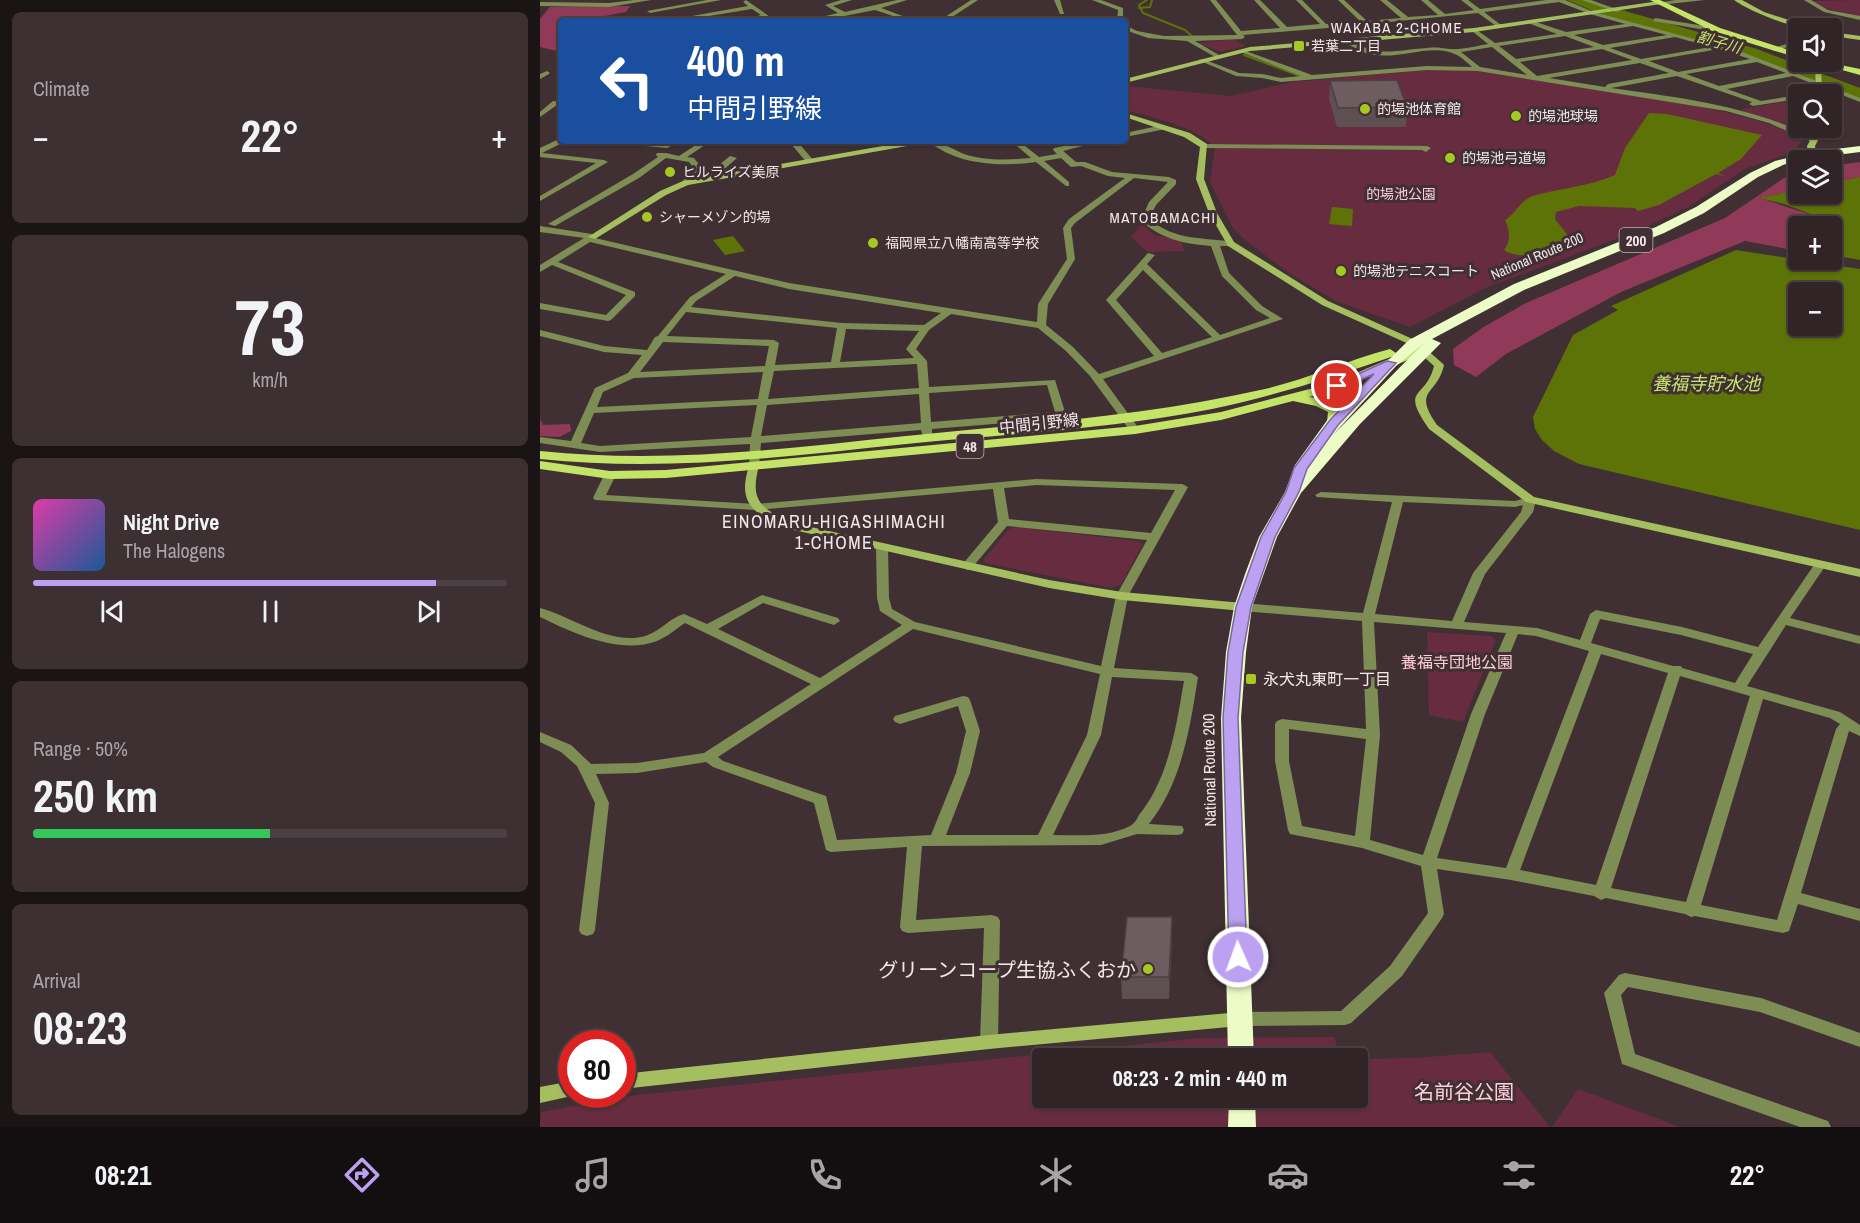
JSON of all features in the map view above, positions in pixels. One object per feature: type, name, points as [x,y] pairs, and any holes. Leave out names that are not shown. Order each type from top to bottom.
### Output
[{"type":"highway","name":"National Route 200","points":[[1842,151],[1860,149]]},
{"type":"highway","name":"National Route 200","points":[[1842,155],[1860,155]]},
{"type":"highway","name":"National Route 200","points":[[1240,1040],[1231,718],[1236,652],[1244,607],[1268,537],[1293,492],[1300,468],[1334,422],[1391,363],[1519,287],[1660,230],[1700,210],[1754,174],[1788,160]]},
{"type":"highway","name":"National Route 200","points":[[1293,492],[1316,470],[1337,440],[1371,404],[1412,366],[1418,346],[1528,294],[1691,227],[1723,209],[1768,177],[1788,169]]},
{"type":"highway","points":[[1242,1108],[1242,1127]]},
{"type":"main road","points":[[1656,2],[1717,30],[1788,53]]},
{"type":"main road","points":[[1842,68],[1860,72]]},
{"type":"main road","name":"中間引野線","points":[[540,465],[610,475],[666,474],[927,432],[1062,420],[1132,424],[1271,393],[1324,378],[1418,346]]},
{"type":"main road","name":"中間引野線","points":[[540,454],[572,459],[668,462],[755,461],[1229,414],[1337,386],[1391,363]]},
{"type":"main road","points":[[1281,402],[1309,400],[1328,405],[1334,410],[1334,422]]},
{"type":"street","points":[[650,11],[718,0]]},
{"type":"street","points":[[742,0],[769,18]]},
{"type":"street","points":[[818,0],[844,14]]},
{"type":"street","points":[[828,5],[849,0]]},
{"type":"street","points":[[824,18],[904,0]]},
{"type":"street","points":[[947,18],[975,0]]},
{"type":"street","points":[[1057,0],[1062,13]]},
{"type":"street","points":[[1095,0],[1121,9],[1120,18]]},
{"type":"street","points":[[1214,0],[1251,49]]},
{"type":"street","points":[[1257,0],[1285,29]]},
{"type":"street","points":[[1299,0],[1324,26]]},
{"type":"street","points":[[1341,0],[1382,38]]},
{"type":"street","points":[[1383,0],[1406,19]]},
{"type":"street","points":[[1424,0],[1444,16]]},
{"type":"street","points":[[1464,0],[1499,26]]},
{"type":"street","points":[[1128,28],[1145,34],[1189,40],[1285,29],[1444,16],[1560,0],[1594,12],[1637,20]]},
{"type":"street","points":[[1585,0],[1679,35],[1721,47],[1794,74],[1820,80],[1860,100]]},
{"type":"street","points":[[1128,80],[1216,56],[1251,49],[1474,30],[1656,2],[1702,0]]},
{"type":"street","points":[[1737,0],[1762,13],[1788,21]]},
{"type":"street","points":[[1807,0],[1826,10],[1860,18]]},
{"type":"street","points":[[540,4],[644,1],[656,18]]},
{"type":"street","points":[[685,18],[752,7]]},
{"type":"street","points":[[875,8],[903,18]]},
{"type":"street","points":[[756,18],[766,16]]},
{"type":"street","points":[[895,18],[900,17]]},
{"type":"street","points":[[1648,19],[1717,30]]},
{"type":"street","points":[[1347,41],[1359,50],[1379,55],[1453,51],[1563,36],[1637,20]]},
{"type":"street","points":[[1530,22],[1563,36],[1761,103]]},
{"type":"street","points":[[1474,30],[1517,61],[1536,78]]},
{"type":"street","points":[[1517,61],[1679,35]]},
{"type":"street","points":[[1842,35],[1860,38]]},
{"type":"street","points":[[1189,40],[1216,56]]},
{"type":"street","points":[[1774,49],[1788,45]]},
{"type":"street","points":[[1536,78],[1721,47]]},
{"type":"street","points":[[1241,51],[1311,77]]},
{"type":"street","points":[[1453,51],[1478,69]]},
{"type":"street","points":[[1201,60],[1238,75],[1281,80],[1427,68],[1478,69],[1725,110],[1783,124],[1812,150]]},
{"type":"street","points":[[1598,88],[1759,60]]},
{"type":"street","points":[[1819,72],[1819,84]]},
{"type":"street","points":[[1717,88],[1794,74]]},
{"type":"street","points":[[1725,110],[1788,99]]},
{"type":"street","points":[[540,115],[558,103]]},
{"type":"street","points":[[1128,117],[1187,135],[1204,146],[1427,148],[1426,150]]},
{"type":"street","points":[[1128,134],[1163,127]]},
{"type":"street","points":[[540,153],[558,142]]},
{"type":"street","points":[[640,144],[669,147],[682,157],[691,160],[696,166],[686,183]]},
{"type":"street","points":[[682,157],[702,144]]},
{"type":"street","points":[[796,144],[810,161]]},
{"type":"street","points":[[540,269],[663,193],[686,183],[898,144]]},
{"type":"street","points":[[939,144],[978,161],[1016,164],[1063,155]]},
{"type":"street","points":[[1020,144],[1066,184]]},
{"type":"street","points":[[1084,144],[1057,150],[1074,165],[1131,177]]},
{"type":"street","points":[[1204,146],[1200,179],[1213,213],[1232,244],[1325,303],[1418,346],[1439,365],[1439,371],[1423,388],[1420,397],[1425,417],[1433,427],[1530,500],[1860,573]]},
{"type":"street","points":[[669,147],[636,176],[552,224],[592,237],[789,286],[1041,326],[1066,343],[1099,377],[1132,424]]},
{"type":"street","points":[[540,153],[604,162],[540,199]]},
{"type":"street","points":[[710,177],[733,158]]},
{"type":"street","points":[[1041,326],[1043,304],[1071,259],[1067,228],[1072,221],[1131,177],[1138,175],[1169,179],[1173,182],[1149,210],[1145,220],[1160,233],[1215,244],[1232,244]]},
{"type":"street","points":[[540,229],[592,237]]},
{"type":"street","points":[[1099,377],[1278,318],[1259,308],[1225,274],[1215,244]]},
{"type":"street","points":[[1151,255],[1112,300],[1160,357]]},
{"type":"street","points":[[540,306],[608,318],[632,294],[551,262]]},
{"type":"street","points":[[1143,265],[1218,338]]},
{"type":"street","points":[[632,375],[658,339],[693,299],[734,273]]},
{"type":"street","points":[[684,309],[842,326],[926,328]]},
{"type":"street","points":[[540,440],[600,449],[927,432],[922,361],[911,349],[926,328],[948,312]]},
{"type":"street","points":[[835,365],[842,326]]},
{"type":"street","points":[[540,333],[604,349],[647,353]]},
{"type":"street","points":[[658,339],[774,343],[755,461],[747,483],[748,493],[755,507],[789,526],[882,548],[1122,596],[1536,632],[1835,715],[1855,727]]},
{"type":"street","points":[[574,446],[598,390],[632,375],[922,361]]},
{"type":"street","points":[[588,410],[763,402],[1051,382],[1062,420]]},
{"type":"street","points":[[610,475],[599,498],[755,507],[1035,482],[1182,487],[1122,596],[1094,735],[1043,840]]},
{"type":"street","points":[[998,485],[1005,522]]},
{"type":"street","points":[[1321,495],[1515,504],[1530,500]]},
{"type":"street","points":[[1362,843],[1373,735],[1368,618],[1398,500]]},
{"type":"street","points":[[1456,626],[1479,573],[1527,512],[1530,500]]},
{"type":"street","points":[[1005,522],[1155,537]]},
{"type":"street","points":[[968,566],[1005,522]]},
{"type":"street","points":[[882,548],[883,598],[886,611],[911,625],[1107,672],[1191,677],[1180,748],[1149,815],[1137,829]]},
{"type":"street","points":[[1739,688],[1781,620],[1820,565]]},
{"type":"street","points":[[710,628],[762,599],[834,621]]},
{"type":"street","points":[[540,612],[569,627],[635,642],[652,638],[684,618],[710,628],[822,684]]},
{"type":"street","points":[[1511,874],[1591,647],[1596,614],[1682,631],[1761,652]]},
{"type":"street","points":[[1781,620],[1860,640]]},
{"type":"street","points":[[586,770],[637,768],[708,757],[911,625]]},
{"type":"street","points":[[636,1080],[989,1042],[1240,1040],[1345,1018],[1396,971],[1436,914],[1428,862],[1478,714],[1514,630]]},
{"type":"street","points":[[1601,894],[1676,669]]},
{"type":"street","points":[[1691,911],[1758,693]]},
{"type":"street","points":[[900,719],[963,700],[973,731],[963,773],[936,840]]},
{"type":"street","points":[[1373,735],[1281,724],[1282,760],[1295,830],[1362,843],[1428,862],[1511,874],[1601,894],[1784,927],[1843,729],[1855,727]]},
{"type":"street","points":[[540,737],[559,743],[578,758],[602,803],[586,930]]},
{"type":"street","points":[[708,757],[718,764],[821,800],[831,846],[936,840],[1101,840],[1137,829],[1177,830]]},
{"type":"street","points":[[915,842],[908,927],[992,921],[989,1042]]},
{"type":"street","points":[[1793,897],[1860,915]]},
{"type":"street","points":[[1822,1127],[1628,1059],[1612,993],[1625,980],[1761,1005],[1860,1040]]},
{"type":"street","points":[[540,1095],[558,1092]]},
{"type":"green space","points":[[1860,0],[1860,17],[1822,7],[1812,1]]},
{"type":"green space","points":[[1233,39],[1245,46],[1221,52],[1198,43]]},
{"type":"green space","name":"的場池公園","points":[[1464,69],[1595,87],[1702,107],[1749,118],[1784,130],[1788,132],[1788,138],[1797,138],[1802,141],[1795,150],[1788,150],[1788,154],[1745,169],[1690,206],[1640,230],[1485,288],[1410,327],[1336,301],[1289,273],[1244,239],[1233,228],[1210,182],[1215,148],[1198,134],[1128,111],[1128,86],[1231,96],[1293,82],[1426,70]]},
{"type":"green space","points":[[1788,101],[1788,126],[1742,112],[1743,109]]},
{"type":"green space","points":[[1142,224],[1154,235],[1182,240],[1184,251],[1148,252],[1131,237]]},
{"type":"green space","points":[[1015,527],[1138,541],[1143,544],[1121,585],[1111,588],[985,563],[984,559],[1009,529]]},
{"type":"green space","name":"養福寺団地公園","points":[[1427,632],[1491,636],[1496,640],[1463,722],[1429,715]]},
{"type":"green space","name":"名前谷公園","points":[[1335,1037],[1336,1048],[1101,1048],[1200,1038]]},
{"type":"green space","name":"名前谷公園","points":[[1490,1052],[1550,1127],[540,1127],[541,1112],[564,1108],[636,1108],[637,1095],[1032,1055],[1032,1108],[1368,1108],[1368,1059]]},
{"type":"green space","points":[[1578,1089],[1680,1127],[1552,1127]]},
{"type":"shaded area","points":[[630,6],[626,12],[595,18],[558,18],[558,51],[540,47],[540,19],[550,7]]},
{"type":"shaded area","points":[[1860,162],[1860,177],[1842,181],[1842,165]]},
{"type":"shaded area","points":[[1788,177],[1788,192],[1760,198],[1815,216],[1788,216],[1788,249],[1745,241],[1621,292],[1506,354],[1476,377],[1454,365],[1453,349],[1482,328],[1526,303],[1725,218]]},
{"type":"shaded area","points":[[540,419],[543,425],[570,424],[571,431],[559,437],[540,436]]},
{"type":"water","points":[[1649,113],[1667,114],[1762,135],[1741,159],[1718,173],[1725,176],[1716,174],[1659,205],[1638,211],[1635,208],[1579,206],[1556,212],[1555,219],[1570,238],[1529,255],[1512,254],[1504,250],[1509,235],[1505,220],[1521,204],[1533,196],[1595,182],[1615,175],[1625,148]]},
{"type":"water","points":[[1860,177],[1860,260],[1842,257],[1842,216],[1815,216],[1784,204],[1759,198],[1788,192],[1788,204],[1842,204],[1842,181]]},
{"type":"water","points":[[1332,207],[1353,209],[1352,226],[1329,224]]},
{"type":"water","points":[[733,236],[745,251],[725,255],[713,240]]},
{"type":"water","name":"養福寺貯水池","points":[[1736,250],[1788,258],[1788,270],[1842,270],[1842,266],[1860,269],[1860,530],[1579,464],[1554,451],[1542,440],[1535,429],[1533,417],[1573,335],[1618,310],[1611,306]]},
{"type":"building","points":[[1397,80],[1407,107],[1338,108],[1330,81]]},
{"type":"building","points":[[1127,917],[1172,917],[1169,977],[1121,977]]},
{"type":"waterway","points":[[1140,8],[1139,5],[1147,0]]},
{"type":"waterway","points":[[1140,8],[1150,7],[1152,0]]},
{"type":"waterway","name":"割子川","points":[[1574,0],[1613,14],[1752,52],[1860,94]]},
{"type":"waterway","points":[[1140,8],[1143,13],[1185,30],[1193,37]]},
{"type":"waterway","points":[[1244,55],[1300,76]]},
{"type":"place","name":"若葉二丁目","points":[[1299,46]]},
{"type":"place","name":"的場池体育館","points":[[1365,109]]},
{"type":"place","name":"的場池球場","points":[[1516,116]]},
{"type":"place","name":"的場池弓道場","points":[[1450,158]]},
{"type":"place","name":"ヒルライズ美原","points":[[670,172]]},
{"type":"place","name":"シャーメゾン的場","points":[[647,217]]},
{"type":"place","name":"福岡県立八幡南高等学校","points":[[873,243]]},
{"type":"place","name":"的場池テニスコート","points":[[1341,271]]},
{"type":"place","name":"永犬丸東町一丁目","points":[[1251,679]]},
{"type":"place","name":"グリーンコープ生協ふくおか","points":[[1148,969]]},
{"type":"district","name":"WAKABA 2-CHOME","points":[[1397,27]]},
{"type":"district","name":"MATOBAMACHI","points":[[1163,217]]},
{"type":"district","name":"EINOMARU-HIGASHIMACHI 1-CHOME","points":[[834,531]]},
{"type":"route","points":[[1238,957],[1231,718],[1236,652],[1244,607],[1268,537],[1293,492],[1300,468],[1334,422],[1391,363],[1337,386]]}]
